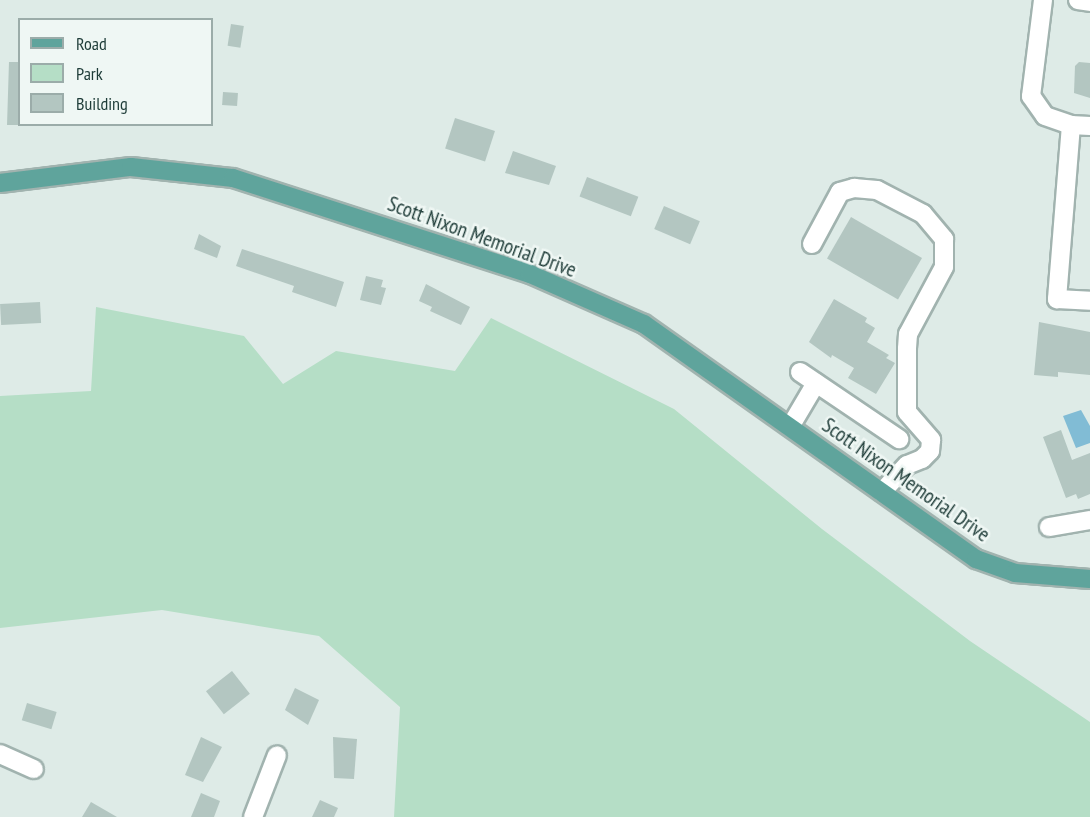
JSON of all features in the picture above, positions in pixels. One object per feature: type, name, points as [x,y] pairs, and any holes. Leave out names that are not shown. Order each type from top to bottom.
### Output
[{"type":"main road","name":"Scott Nixon Memorial Drive","points":[[0,183],[131,167],[233,178],[530,274],[633,319],[976,559],[1015,573],[1090,579]]},
{"type":"street","points":[[1043,0],[1030,96],[1045,116],[1071,125],[1090,126]]},
{"type":"street","points":[[1078,0],[1090,2]]},
{"type":"street","points":[[1071,125],[1057,299],[1090,301]]},
{"type":"street","points":[[812,244],[840,192],[854,188],[877,190],[923,214],[944,239],[944,267],[908,334],[907,412],[899,438],[907,465]]},
{"type":"street","points":[[800,372],[899,438]]},
{"type":"street","points":[[790,427],[816,383]]},
{"type":"street","points":[[882,492],[907,465],[921,459],[930,451],[931,440],[907,412]]},
{"type":"street","points":[[1049,527],[1090,520]]},
{"type":"street","points":[[0,754],[34,769]]},
{"type":"street","points":[[254,817],[277,755]]},
{"type":"green space","points":[[96,307],[244,336],[283,384],[336,351],[455,371],[491,318],[674,409],[822,529],[970,641],[1090,722],[1090,817],[394,817],[400,707],[319,636],[162,610],[0,628],[0,396],[91,391]]},
{"type":"water","points":[[1081,410],[1090,426],[1090,443],[1076,448],[1063,416]]},
{"type":"building","points":[[231,24],[244,26],[240,48],[228,46]]},
{"type":"building","points":[[9,62],[18,62],[18,125],[7,125]]},
{"type":"building","points":[[1079,62],[1090,63],[1090,98],[1074,93],[1075,66]]},
{"type":"building","points":[[223,92],[238,93],[237,106],[222,105]]},
{"type":"building","points":[[455,118],[495,131],[485,161],[445,148]]},
{"type":"building","points":[[513,151],[556,166],[549,185],[505,173]]},
{"type":"building","points":[[587,177],[638,197],[631,216],[579,197]]},
{"type":"building","points":[[664,206],[700,221],[690,244],[654,229]]},
{"type":"building","points":[[851,217],[922,258],[898,300],[827,259]]},
{"type":"building","points":[[199,234],[221,246],[217,258],[194,249]]},
{"type":"building","points":[[242,249],[344,282],[336,307],[292,292],[294,286],[236,266]]},
{"type":"building","points":[[366,276],[383,280],[381,287],[386,288],[381,305],[360,300]]},
{"type":"building","points":[[426,284],[470,307],[461,325],[430,311],[432,307],[419,301]]},
{"type":"building","points":[[834,299],[867,318],[865,322],[875,328],[867,342],[889,355],[886,358],[895,363],[876,394],[848,378],[854,368],[832,355],[831,358],[809,342]]},
{"type":"building","points":[[40,302],[41,323],[1,325],[0,304]]},
{"type":"building","points":[[1039,322],[1090,332],[1090,375],[1058,372],[1058,377],[1034,375]]},
{"type":"building","points":[[1061,430],[1072,460],[1090,453],[1090,494],[1078,499],[1076,494],[1066,498],[1043,437]]},
{"type":"building","points":[[232,671],[250,694],[224,714],[206,691]]},
{"type":"building","points":[[295,688],[319,700],[308,725],[285,710]]},
{"type":"building","points":[[27,703],[57,712],[51,729],[22,720]]},
{"type":"building","points":[[201,737],[222,747],[203,782],[185,775]]},
{"type":"building","points":[[333,737],[357,739],[354,779],[334,778]]},
{"type":"building","points":[[201,793],[220,801],[214,817],[191,817]]},
{"type":"building","points":[[320,800],[338,808],[334,817],[312,817]]},
{"type":"building","points":[[91,802],[117,817],[82,817]]}]
